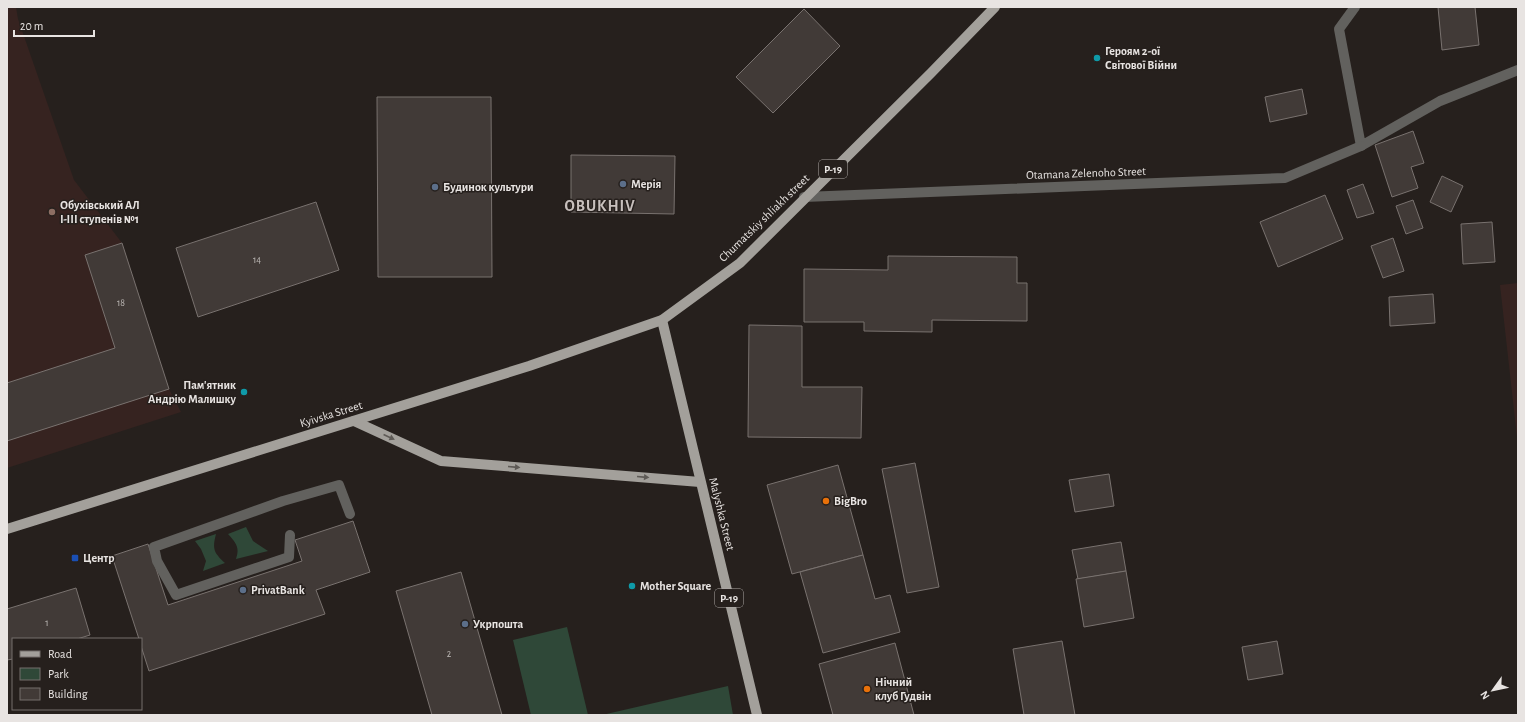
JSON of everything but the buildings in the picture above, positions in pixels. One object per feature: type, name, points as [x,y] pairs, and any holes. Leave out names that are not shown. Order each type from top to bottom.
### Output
[{"type":"main road","name":"Chumatskiy shliakh street","points":[[662,320],[740,264],[804,197],[995,7]]},
{"type":"main road","name":"Kyivska Street","points":[[7,529],[529,366],[662,320]]},
{"type":"main road","name":"Malyshka Street","points":[[662,320],[756,715]]},
{"type":"main road","points":[[354,421],[441,461],[700,482]]},
{"type":"street","points":[[1354,7],[1339,29],[1361,146]]},
{"type":"street","name":"Otamana Zelenoho Street","points":[[804,197],[1285,178],[1361,146],[1440,101],[1518,70]]},
{"type":"street","points":[[290,535],[289,557],[176,595],[157,561],[154,548],[283,501],[340,485],[350,514]]},
{"type":"shaded area","name":"Обухівський АЛ І-ІІІ ступенів №1","points":[[7,7],[16,7],[18,19],[74,180],[122,243],[169,389],[181,412],[7,468]]},
{"type":"shaded area","points":[[1518,283],[1518,446],[1500,285]]},
{"type":"green space","points":[[246,527],[253,541],[268,551],[236,559],[238,551],[236,545],[228,534]]},
{"type":"green space","points":[[216,534],[214,547],[218,556],[225,563],[203,571],[206,561],[201,549],[195,541]]},
{"type":"green space","points":[[567,627],[588,715],[531,715],[513,640]]},
{"type":"green space","points":[[728,686],[733,715],[602,715]]},
{"type":"place","name":"Героям 2-ої Світової Війни","points":[[1097,58]]},
{"type":"place","name":"Мерія","points":[[623,184]]},
{"type":"place","name":"Будинок культури","points":[[435,187]]},
{"type":"place","name":"Обухівський АЛ І-ІІІ ступенів №1","points":[[52,212]]},
{"type":"place","name":"Пам'ятник Андрію Малишку","points":[[244,392]]},
{"type":"place","name":"BigBro","points":[[826,501]]},
{"type":"place","name":"Центр","points":[[75,558]]},
{"type":"place","name":"Mother Square","points":[[632,586]]},
{"type":"place","name":"PrivatBank","points":[[243,590]]},
{"type":"place","name":"Укрпошта","points":[[465,624]]},
{"type":"place","name":"Нічний клуб Гудвін","points":[[867,689]]},
{"type":"district","name":"OBUKHIV","points":[[600,205]]}]
